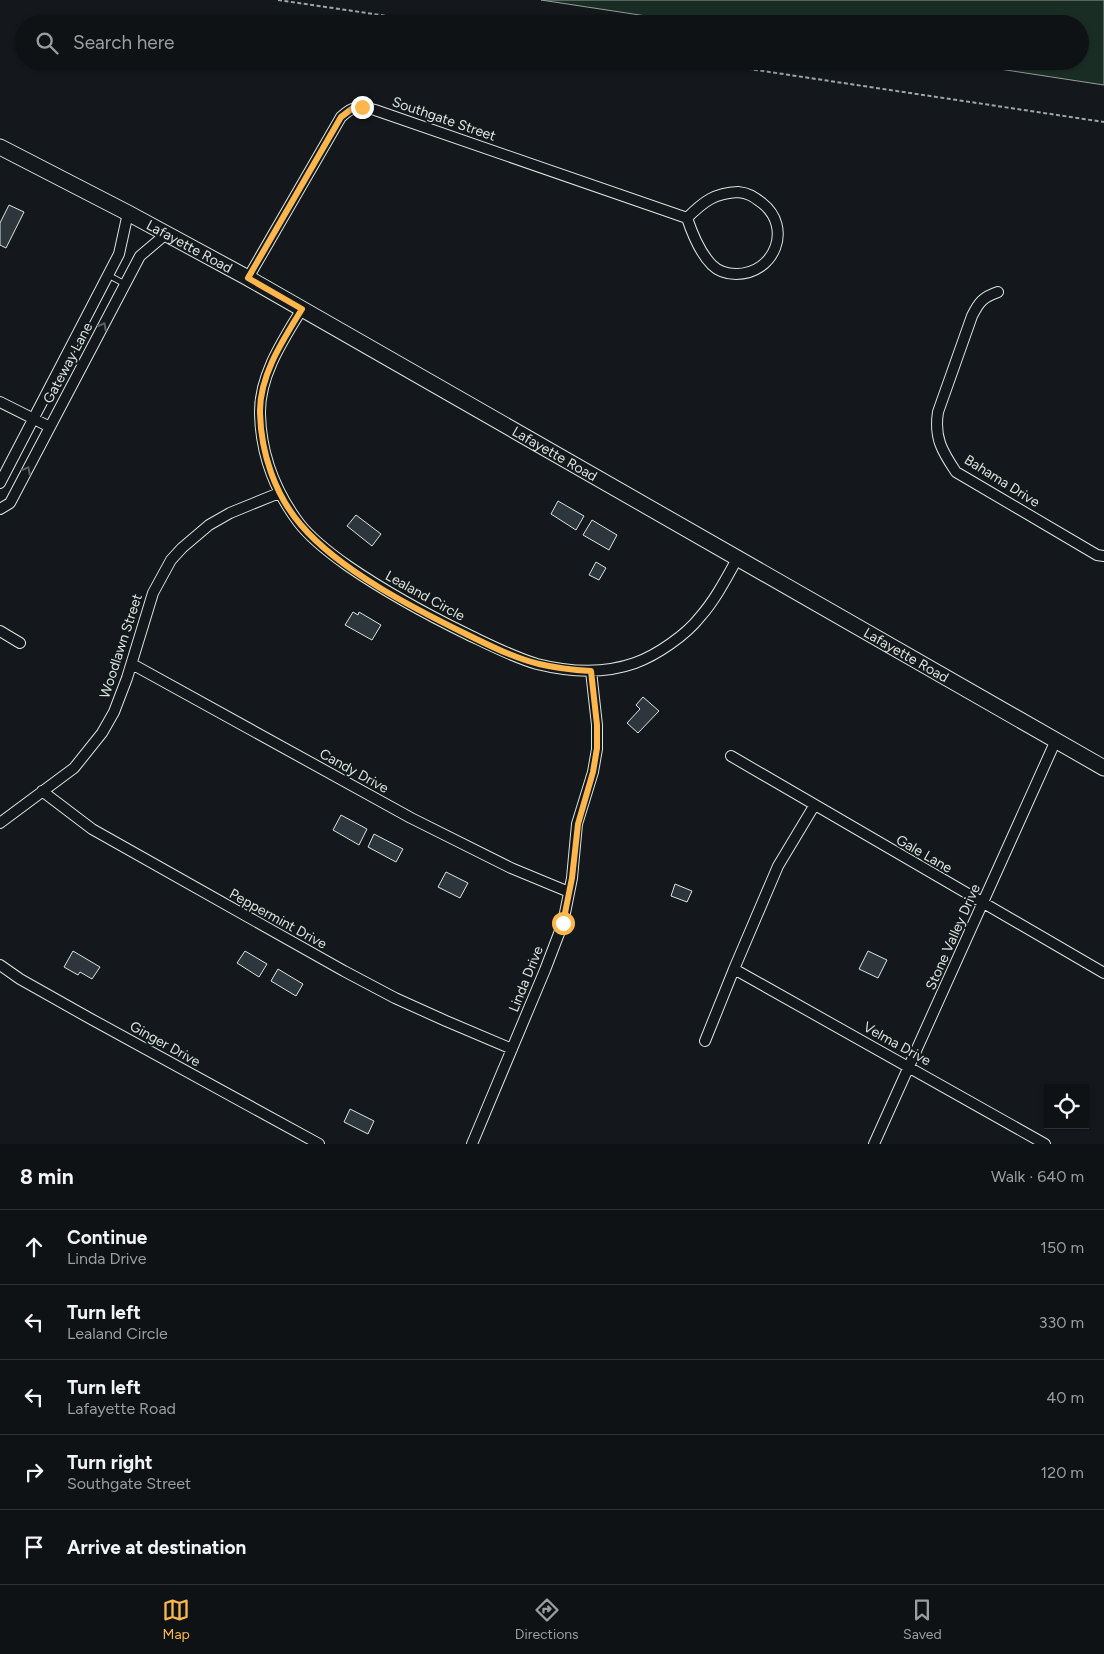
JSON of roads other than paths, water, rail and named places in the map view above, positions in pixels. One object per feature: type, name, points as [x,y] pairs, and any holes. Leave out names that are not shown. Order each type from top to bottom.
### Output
[{"type":"main road","name":"Lafayette Road","points":[[0,147],[248,278],[1104,768]]},
{"type":"street","name":"Southgate Street","points":[[248,278],[341,117],[353,108],[362,107],[376,110],[687,218]]},
{"type":"street","points":[[731,192],[747,193],[766,206],[771,212],[777,231],[775,249],[770,258],[756,270],[741,274],[725,273],[713,266],[707,259],[687,218],[705,201],[713,197],[731,192]]},
{"type":"street","name":"Gateway Lane","points":[[0,483],[108,275],[121,247],[128,213]]},
{"type":"street","name":"Gateway Lane","points":[[0,508],[10,503],[140,256],[166,234]]},
{"type":"street","name":"Bahama Drive","points":[[998,292],[985,296],[976,307],[938,412],[939,443],[943,453],[956,472],[1097,555],[1104,556]]},
{"type":"street","name":"Lealand Circle","points":[[302,309],[274,360],[262,391],[260,413],[264,449],[274,482],[300,524],[320,545],[369,580],[418,609],[461,632],[514,656],[556,668],[591,671],[634,663],[669,645],[699,618],[727,578],[737,559]]},
{"type":"street","points":[[0,402],[50,427]]},
{"type":"street","name":"Woodlawn Street","points":[[0,823],[74,768],[102,733],[114,712],[132,664],[153,593],[171,560],[209,525],[230,513],[280,494]]},
{"type":"street","points":[[0,631],[20,643]]},
{"type":"street","name":"Candy Drive","points":[[132,664],[411,818],[511,868],[569,892]]},
{"type":"street","name":"Linda Drive","points":[[472,1144],[546,970],[563,923],[572,878],[578,824],[593,772],[597,748],[597,725],[591,671]]},
{"type":"street","name":"Stone Valley Drive","points":[[874,1144],[1056,740]]},
{"type":"street","name":"Gale Lane","points":[[731,756],[1104,973]]},
{"type":"street","name":"Peppermint Drive","points":[[42,791],[59,805],[108,838],[344,971],[395,998],[512,1049]]},
{"type":"street","points":[[705,1041],[778,866],[814,806]]},
{"type":"street","name":"Ginger Drive","points":[[0,965],[20,979],[90,1019],[319,1144]]},
{"type":"street","name":"Velma Drive","points":[[734,969],[1045,1144]]},
{"type":"lane","points":[[108,275],[125,284]]}]
